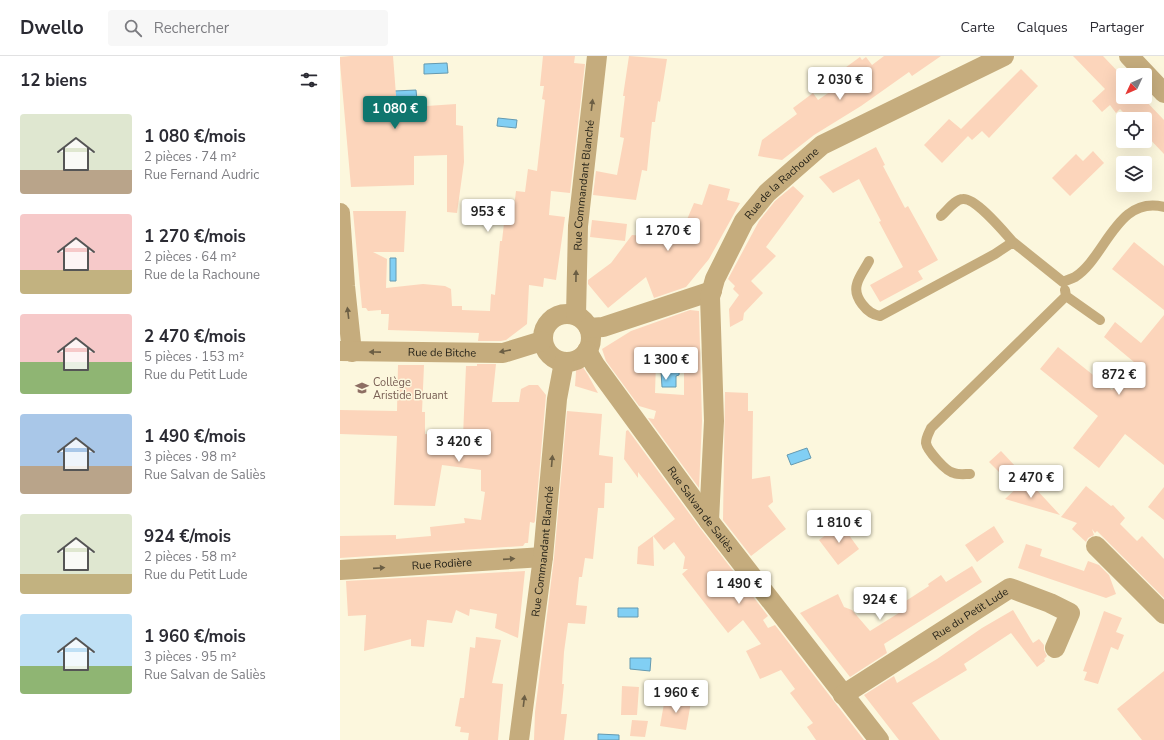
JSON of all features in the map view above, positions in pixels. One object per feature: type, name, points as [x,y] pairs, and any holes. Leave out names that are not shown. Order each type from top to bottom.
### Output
[{"type":"street","name":"Rue Commandant Blanché","points":[[582,322],[578,226],[597,56]]},
{"type":"street","points":[[1129,56],[1164,93]]},
{"type":"street","name":"Rue de la Rachoune","points":[[709,521],[714,421],[710,297],[715,279],[744,221],[767,192],[822,145],[997,57]]},
{"type":"street","points":[[340,213],[345,286],[346,352]]},
{"type":"street","points":[[582,322],[591,336],[587,351],[577,360],[564,362],[549,355],[542,341],[543,332],[546,324],[559,314],[567,313],[582,322],[603,327],[712,291]]},
{"type":"street","name":"Rue de Bitche","points":[[346,352],[503,353],[542,341]]},
{"type":"street","name":"Rue Salvan de Saliès","points":[[587,351],[595,365],[709,521],[879,740]]},
{"type":"street","name":"Rue Commandant Blanché","points":[[519,740],[543,557],[558,399],[564,362]]},
{"type":"street","points":[[1096,546],[1164,614]]},
{"type":"street","name":"Rue Rodière","points":[[340,570],[543,557]]},
{"type":"street","name":"Rue du Petit Lude","points":[[843,695],[1010,588],[1050,603],[1070,613],[1055,648]]},
{"type":"lane","points":[[941,216],[957,201],[964,199],[971,201],[987,214],[1013,242],[1063,282],[1066,296],[1100,320]]},
{"type":"lane","points":[[1063,282],[1075,277],[1086,266],[1128,214],[1147,205],[1164,207]]},
{"type":"lane","points":[[869,261],[856,285],[856,292],[863,306],[869,313],[880,316],[995,254],[1013,242]]},
{"type":"lane","points":[[970,474],[954,474],[948,471],[930,452],[926,444],[927,436],[931,428],[1066,296]]},
{"type":"water","points":[[447,63],[448,73],[424,74],[424,64]]},
{"type":"water","points":[[416,90],[417,100],[394,101],[394,91]]},
{"type":"water","points":[[498,118],[517,120],[516,128],[497,126]]},
{"type":"water","points":[[390,258],[396,258],[396,281],[390,281]]},
{"type":"water","points":[[680,358],[679,375],[676,376],[676,387],[662,387],[661,371],[665,369],[665,359]]},
{"type":"water","points":[[807,448],[811,458],[791,465],[787,455]]},
{"type":"water","points":[[618,608],[638,608],[638,617],[618,617]]},
{"type":"water","points":[[630,658],[651,658],[650,671],[630,669]]},
{"type":"water","points":[[598,734],[619,735],[619,740],[598,740]]},
{"type":"building","points":[[393,56],[397,108],[456,104],[456,125],[463,126],[464,162],[457,213],[447,212],[447,155],[414,156],[414,185],[351,187],[340,57]]},
{"type":"building","points":[[543,56],[575,56],[574,63],[585,64],[570,193],[551,191],[549,215],[565,217],[556,280],[544,278],[543,287],[529,285],[527,324],[506,340],[478,341],[479,333],[388,330],[389,314],[381,314],[381,310],[368,311],[366,308],[362,308],[353,211],[406,211],[404,252],[373,252],[387,259],[386,288],[423,284],[445,286],[451,289],[452,306],[462,306],[462,310],[490,311],[491,294],[495,295],[500,241],[502,241],[505,214],[513,215],[516,191],[525,192],[528,169],[537,171],[545,100],[542,99],[544,86],[540,86]]},
{"type":"building","points":[[629,56],[667,59],[660,102],[658,101],[655,122],[652,122],[647,171],[642,170],[636,200],[593,195],[596,171],[617,175],[624,138],[620,137],[625,96],[623,96]]},
{"type":"building","points":[[884,56],[941,56],[912,76],[909,72],[861,106],[814,135],[782,160],[758,156],[762,140],[797,114],[793,108],[813,93],[818,100],[840,85],[844,81],[838,73],[860,57],[862,60],[866,57],[872,65]]},
{"type":"building","points":[[1073,56],[1103,56],[1116,70],[1116,104],[1149,104],[1164,120],[1164,154],[1152,141],[1152,112],[1123,112],[1120,109],[1116,113],[1110,105],[1102,112],[1092,101],[1105,89]]},
{"type":"building","points":[[1021,69],[1038,86],[989,138],[982,131],[972,140],[968,136],[942,163],[924,145],[949,119],[961,129]]},
{"type":"building","points":[[876,147],[885,165],[883,166],[905,208],[908,206],[938,260],[918,271],[923,279],[880,302],[870,285],[903,267],[879,222],[881,221],[859,179],[833,193],[819,177]]},
{"type":"building","points":[[1093,151],[1104,163],[1070,196],[1052,178],[1076,154],[1083,161]]},
{"type":"building","points":[[709,184],[730,189],[727,200],[740,203],[709,259],[686,287],[654,298],[646,277],[608,308],[588,284],[588,280],[611,263],[632,235],[669,238],[674,225],[683,229],[694,203],[702,205]]},
{"type":"building","points":[[793,186],[804,196],[766,247],[776,256],[751,281],[763,293],[744,313],[743,320],[730,327],[729,309],[739,295],[733,289],[735,286],[728,279],[759,221],[775,201]]},
{"type":"building","points":[[592,220],[627,224],[625,241],[590,237]]},
{"type":"building","points":[[1134,242],[1164,266],[1164,310],[1112,269]]},
{"type":"building","points":[[690,310],[699,311],[702,421],[699,488],[648,418],[654,419],[656,411],[639,406],[606,361],[602,349],[631,331]],"holes":[[[656,362],[684,363],[684,395],[655,393]]]},
{"type":"building","points":[[1164,315],[1164,465],[1125,434],[1099,468],[1073,448],[1098,416],[1040,369],[1058,347],[1112,390],[1134,362],[1104,337],[1115,322],[1141,343]]},
{"type":"building","points":[[577,358],[588,375],[598,393],[575,386]]},
{"type":"building","points":[[477,364],[496,364],[492,402],[519,402],[521,389],[529,385],[538,385],[546,395],[535,521],[534,523],[530,522],[528,543],[525,543],[523,546],[340,558],[340,536],[396,535],[396,539],[431,536],[430,527],[465,523],[464,518],[481,520],[485,492],[481,491],[481,470],[442,465],[435,506],[394,505],[397,436],[340,434],[340,410],[397,411],[398,365],[424,365],[422,412],[425,412],[425,434],[463,436],[466,366],[477,366]]},
{"type":"building","points":[[725,392],[748,393],[748,411],[753,411],[752,479],[770,476],[773,502],[768,506],[786,529],[751,556],[723,520]]},
{"type":"building","points":[[567,411],[602,414],[599,455],[613,457],[612,483],[605,483],[604,508],[598,508],[593,559],[585,558],[582,577],[579,577],[576,605],[587,606],[585,624],[568,623],[562,684],[564,684],[561,714],[567,714],[564,740],[534,740],[535,712],[554,558]]},
{"type":"building","points":[[628,430],[700,528],[768,616],[763,620],[768,628],[775,625],[864,740],[816,740],[807,727],[813,723],[790,693],[795,689],[781,670],[760,679],[746,651],[761,644],[743,620],[728,633],[682,574],[688,569],[683,569],[685,557],[674,542],[664,550],[653,536],[675,519],[638,472],[638,478],[624,459],[626,431]]},
{"type":"building","points":[[1001,451],[1016,467],[1005,478],[989,462]]},
{"type":"building","points":[[1021,484],[1035,488],[1060,515],[1005,499]]},
{"type":"building","points":[[1086,486],[1111,506],[1113,505],[1125,518],[1120,524],[1137,541],[1142,536],[1164,559],[1164,598],[1097,531],[1095,533],[1092,529],[1094,535],[1088,538],[1086,542],[1072,529],[1077,523],[1061,517]]},
{"type":"building","points":[[1164,487],[1164,520],[1148,507]]},
{"type":"building","points":[[841,524],[859,549],[838,565],[819,540]]},
{"type":"building","points":[[994,526],[1004,542],[977,562],[965,545]]},
{"type":"building","points":[[653,536],[654,566],[637,564],[638,547]]},
{"type":"building","points":[[1026,544],[1042,549],[1040,556],[1084,571],[1088,561],[1099,565],[1109,575],[1116,594],[1106,598],[1018,568]]},
{"type":"building","points":[[972,566],[982,582],[884,644],[887,653],[850,677],[800,613],[838,594],[844,607],[852,610],[870,631],[902,611],[898,606],[929,586],[928,584],[941,575],[946,582]]},
{"type":"building","points":[[525,571],[518,638],[495,628],[497,614],[470,609],[469,616],[456,610],[452,623],[427,620],[424,647],[411,646],[411,639],[364,651],[366,615],[348,616],[346,581]]},
{"type":"building","points":[[1013,610],[1033,643],[1039,639],[1044,645],[1044,650],[1047,656],[1044,659],[1045,661],[1037,667],[1011,633],[964,664],[967,670],[912,703],[940,740],[899,740],[864,695],[894,676],[897,683],[937,659],[982,628]]},
{"type":"building","points":[[1104,611],[1122,618],[1116,632],[1124,635],[1118,650],[1111,647],[1098,684],[1084,680],[1087,672],[1083,671]]},
{"type":"building","points":[[476,637],[501,640],[492,683],[503,684],[498,740],[468,740],[469,733],[460,732],[461,727],[455,726],[460,698],[464,698],[470,647],[475,648]]},
{"type":"building","points":[[1164,671],[1164,740],[1142,740],[1117,709]]},
{"type":"building","points":[[622,686],[639,687],[637,715],[621,715]]},
{"type":"building","points":[[665,698],[691,702],[686,730],[660,726]]},
{"type":"building","points":[[632,720],[648,721],[645,737],[630,736]]},
{"type":"place","name":"Collège Aristide Bruant","points":[[362,388]]}]
